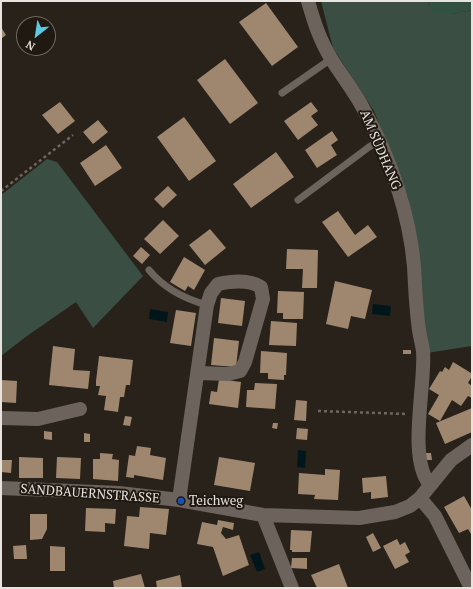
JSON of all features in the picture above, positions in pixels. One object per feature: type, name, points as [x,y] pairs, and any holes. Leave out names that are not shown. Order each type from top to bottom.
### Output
[{"type":"street","name":"AM SÜDHANG","points":[[308,1],[317,31],[331,59],[363,108],[379,141],[401,203],[413,264],[419,329],[423,351],[419,414]]},
{"type":"street","points":[[179,500],[198,373],[206,305],[211,293],[218,284],[233,281],[255,283],[261,287],[263,299],[245,362],[240,371],[228,374],[198,373]]},
{"type":"street","points":[[1,418],[38,419],[80,409]]},
{"type":"street","points":[[419,414],[422,471],[430,484]]},
{"type":"street","name":"SANDBAUERNSTRASSE","points":[[1,488],[119,493],[179,500],[263,515],[359,518],[395,512],[410,506],[420,498],[451,460],[472,445]]},
{"type":"street","points":[[420,498],[435,516],[471,588]]},
{"type":"street","points":[[263,515],[292,588]]},
{"type":"lane","points":[[282,93],[331,59]]},
{"type":"lane","points":[[298,200],[379,141]]},
{"type":"lane","points":[[149,270],[159,281],[190,299],[206,305]]},
{"type":"path","points":[[1,191],[73,135]]},
{"type":"path","points":[[318,411],[419,414]]},
{"type":"green space","points":[[321,1],[428,1],[429,6],[451,14],[472,10],[472,346],[427,353],[408,198],[374,111],[333,48]]},
{"type":"green space","points":[[428,1],[472,1],[472,10],[451,14],[436,14],[429,6]]},
{"type":"green space","points":[[47,159],[57,162],[143,276],[93,328],[76,302],[1,356],[1,195]]},
{"type":"shaded area","points":[[373,304],[391,306],[390,316],[372,314]]},
{"type":"shaded area","points":[[150,309],[168,312],[167,322],[149,319]]},
{"type":"shaded area","points":[[298,450],[306,451],[305,468],[297,467]]},
{"type":"shaded area","points":[[259,552],[265,569],[257,572],[250,555]]},
{"type":"building","points":[[266,3],[298,47],[272,66],[239,22]]},
{"type":"building","points":[[1,27],[6,35],[1,39]]},
{"type":"building","points":[[225,59],[258,103],[230,124],[197,80]]},
{"type":"building","points":[[60,102],[75,121],[58,134],[42,115]]},
{"type":"building","points":[[311,102],[318,111],[311,116],[318,125],[298,140],[284,121]]},
{"type":"building","points":[[184,117],[216,161],[189,181],[157,137]]},
{"type":"building","points":[[98,120],[108,132],[93,144],[83,132]]},
{"type":"building","points":[[332,131],[338,140],[331,145],[337,155],[317,168],[305,150]]},
{"type":"building","points":[[106,145],[122,168],[95,186],[80,163]]},
{"type":"building","points":[[276,152],[294,177],[251,208],[233,184]]},
{"type":"building","points":[[168,186],[177,195],[163,208],[154,199]]},
{"type":"building","points":[[338,211],[355,235],[368,225],[377,237],[348,257],[322,222]]},
{"type":"building","points":[[163,220],[179,236],[160,254],[144,239]]},
{"type":"building","points":[[210,229],[226,248],[205,265],[189,245]]},
{"type":"building","points":[[141,247],[150,255],[142,264],[133,256]]},
{"type":"building","points":[[287,249],[318,250],[317,288],[302,288],[303,269],[286,269]]},
{"type":"building","points":[[184,257],[205,270],[194,290],[188,286],[185,291],[170,282]]},
{"type":"building","points":[[335,281],[372,290],[365,319],[351,316],[348,329],[326,324]]},
{"type":"building","points":[[278,291],[304,292],[303,319],[283,319],[283,313],[277,313]]},
{"type":"building","points":[[221,298],[245,301],[242,326],[218,323]]},
{"type":"building","points":[[176,310],[196,313],[191,346],[170,343]]},
{"type":"building","points":[[271,321],[297,323],[296,346],[269,345]]},
{"type":"building","points":[[214,338],[239,341],[236,367],[211,365]]},
{"type":"building","points":[[53,346],[75,349],[73,370],[90,371],[88,389],[49,385]]},
{"type":"building","points":[[403,350],[411,350],[411,354],[403,354]]},
{"type":"building","points":[[261,351],[287,353],[286,375],[284,375],[284,380],[268,379],[268,373],[260,373]]},
{"type":"building","points":[[99,356],[133,360],[130,385],[126,385],[124,397],[120,397],[118,412],[104,410],[106,396],[98,395],[100,386],[96,386],[96,381]]},
{"type":"building","points":[[453,362],[471,373],[472,376],[468,383],[472,386],[472,398],[468,396],[461,406],[452,400],[440,421],[428,414],[439,395],[429,389],[440,371],[442,372],[445,367],[449,370]]},
{"type":"building","points":[[219,379],[241,382],[238,408],[209,404],[211,391],[217,392]]},
{"type":"building","points":[[1,380],[17,381],[16,403],[1,402]]},
{"type":"building","points":[[255,383],[277,384],[275,409],[246,407],[247,390],[254,390]]},
{"type":"building","points":[[296,400],[307,401],[306,421],[294,420]]},
{"type":"building","points":[[472,408],[472,432],[445,444],[436,423]]},
{"type":"building","points":[[125,416],[132,417],[130,426],[123,425]]},
{"type":"building","points":[[273,423],[278,423],[277,429],[272,428]]},
{"type":"building","points":[[297,428],[308,429],[307,440],[296,439]]},
{"type":"building","points":[[44,431],[52,432],[52,440],[44,439]]},
{"type":"building","points":[[84,433],[90,434],[90,442],[84,442]]},
{"type":"building","points":[[137,446],[151,448],[150,455],[166,458],[163,480],[134,475],[134,478],[126,477],[129,455],[135,456]]},
{"type":"building","points":[[100,453],[113,454],[112,459],[119,460],[118,481],[93,479],[93,459],[100,459]]},
{"type":"building","points":[[425,453],[431,453],[432,460],[426,460]]},
{"type":"building","points":[[19,457],[43,458],[43,478],[19,478]]},
{"type":"building","points":[[57,457],[81,458],[80,479],[56,478]]},
{"type":"building","points":[[219,457],[255,463],[250,491],[214,485]]},
{"type":"building","points":[[1,460],[12,460],[11,473],[1,472]]},
{"type":"building","points":[[325,469],[340,470],[338,500],[314,499],[315,495],[298,494],[299,473],[325,475]]},
{"type":"building","points":[[386,476],[388,497],[371,499],[371,492],[363,493],[362,478]]},
{"type":"building","points":[[464,496],[472,510],[471,534],[468,529],[459,533],[444,507]]},
{"type":"building","points":[[140,507],[169,509],[166,535],[150,533],[149,549],[124,546],[127,516],[139,517]]},
{"type":"building","points":[[86,508],[116,509],[115,524],[105,523],[105,532],[85,531]]},
{"type":"building","points":[[30,514],[47,514],[47,529],[42,539],[30,540]]},
{"type":"building","points":[[218,520],[234,523],[233,530],[223,527],[221,533],[226,539],[239,535],[249,565],[223,576],[213,547],[197,544],[202,522],[217,525]]},
{"type":"building","points":[[291,530],[312,531],[310,552],[292,552],[292,550],[290,550]]},
{"type":"building","points":[[373,533],[381,548],[373,552],[366,537]]},
{"type":"building","points":[[397,539],[400,545],[405,542],[410,552],[405,555],[409,562],[395,569],[383,546]]},
{"type":"building","points":[[26,545],[27,559],[14,559],[13,546]]},
{"type":"building","points":[[50,546],[65,547],[65,571],[50,571]]},
{"type":"building","points":[[292,558],[307,558],[307,569],[291,568]]},
{"type":"building","points":[[339,564],[348,588],[317,588],[311,575]]},
{"type":"building","points":[[141,574],[145,588],[114,588],[113,581]]},
{"type":"building","points":[[180,575],[182,588],[157,588],[156,581]]},
{"type":"place","name":"Teichweg","points":[[181,501]]}]
